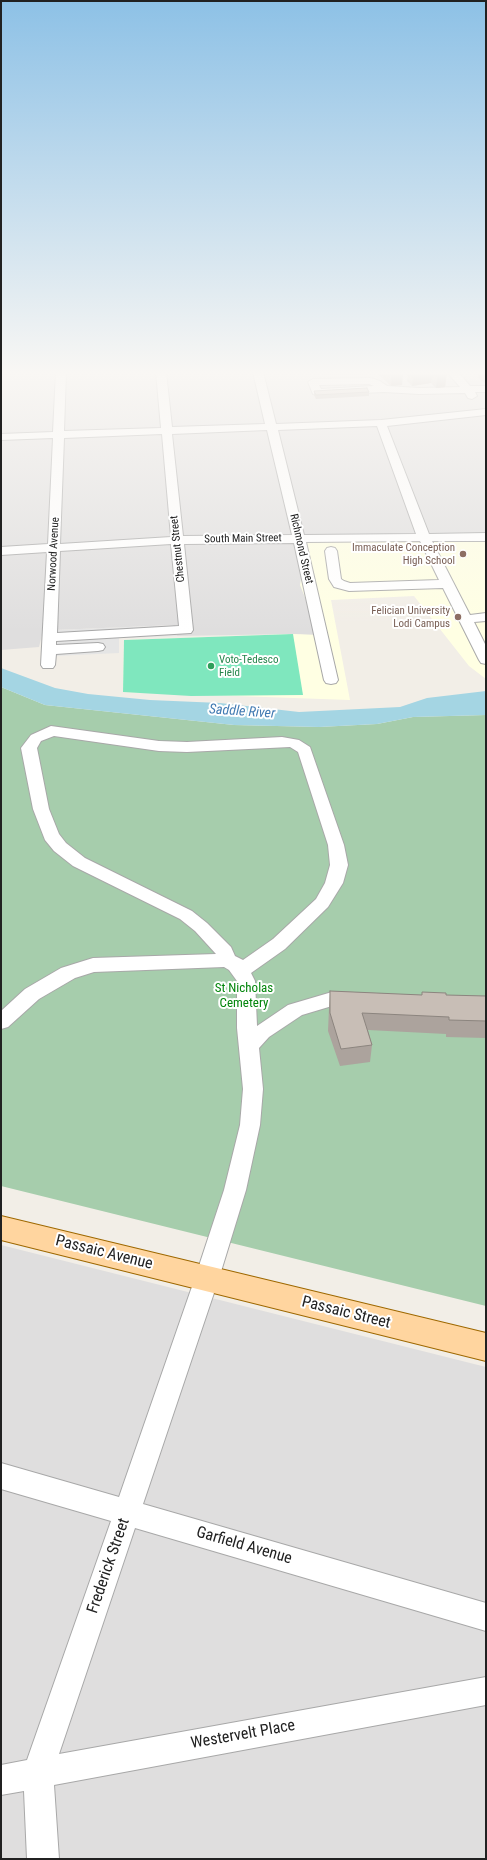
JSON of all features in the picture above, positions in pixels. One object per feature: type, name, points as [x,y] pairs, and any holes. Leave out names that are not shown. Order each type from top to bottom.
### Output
[{"type":"main road","name":"Passaic Avenue","points":[[1,1228],[207,1278]]},
{"type":"main road","name":"Passaic Street","points":[[207,1278],[486,1347]]},
{"type":"street","name":"Norwood Avenue","points":[[48,665],[57,459]]},
{"type":"street","name":"Chestnut Street","points":[[49,644],[186,630],[169,459]]},
{"type":"street","name":"Richmond Street","points":[[278,459],[299,539],[331,680]]},
{"type":"street","points":[[394,459],[424,538],[484,654]]},
{"type":"street","name":"South Main Street","points":[[1,551],[177,540],[486,537]]},
{"type":"street","points":[[332,551],[335,579],[339,584],[349,587],[447,584]]},
{"type":"street","points":[[465,619],[486,617]]},
{"type":"street","points":[[49,644],[104,647]]},
{"type":"street","name":"Frederick Street","points":[[43,1859],[38,1772],[207,1278],[235,1190],[250,1125],[254,1088],[249,1046],[246,981],[234,966],[225,952],[201,927],[186,916],[79,862],[60,846],[51,836],[41,809],[29,748],[36,738],[51,732],[59,731],[159,746],[187,747],[282,742],[294,743],[305,750],[336,845],[339,865],[334,883],[322,903],[279,944],[234,966]]},
{"type":"street","points":[[1,1022],[32,994],[68,973],[93,965],[234,966]]},
{"type":"street","points":[[249,1046],[262,1032],[295,1010],[332,999],[372,1000]]},
{"type":"street","name":"Garfield Avenue","points":[[1,1476],[486,1617]]},
{"type":"street","name":"Westervelt Place","points":[[1,1780],[486,1691]]},
{"type":"shaded area","points":[[1,459],[486,459],[486,538],[297,539],[321,636],[293,634],[177,636],[175,625],[56,630],[43,631],[39,647],[1,650]]},
{"type":"shaded area","name":"Felician University Lodi Campus","points":[[307,541],[486,541],[486,679],[469,666],[414,596],[331,600],[350,700],[123,692],[124,640],[293,634],[320,635],[300,585]]},
{"type":"shaded area","points":[[175,625],[177,636],[119,638],[119,653],[55,656],[56,630]]},
{"type":"shaded area","points":[[1,1245],[486,1367],[486,1859],[1,1859]]},
{"type":"green space","name":"Voto-Tedesco Field","points":[[293,634],[303,695],[191,696],[123,692],[124,640]]},
{"type":"green space","name":"St Nicholas Cemetery","points":[[1,687],[45,705],[234,725],[319,727],[377,724],[413,717],[486,715],[486,1306],[1,1186]]},
{"type":"water","name":"Saddle River","points":[[1,668],[55,688],[88,694],[150,700],[220,703],[299,712],[400,707],[427,698],[486,691],[486,715],[413,717],[377,724],[319,727],[234,725],[45,705],[1,687]]},
{"type":"building","points":[[330,991],[422,995],[422,992],[446,993],[446,995],[486,996],[486,1021],[449,1020],[449,1017],[362,1013],[372,1045],[341,1049],[330,1013]]},
{"type":"place","name":"Immaculate Conception High School","points":[[463,554]]},
{"type":"place","name":"Felician University Lodi Campus","points":[[458,617]]},
{"type":"place","name":"Voto-Tedesco Field","points":[[211,666]]}]
